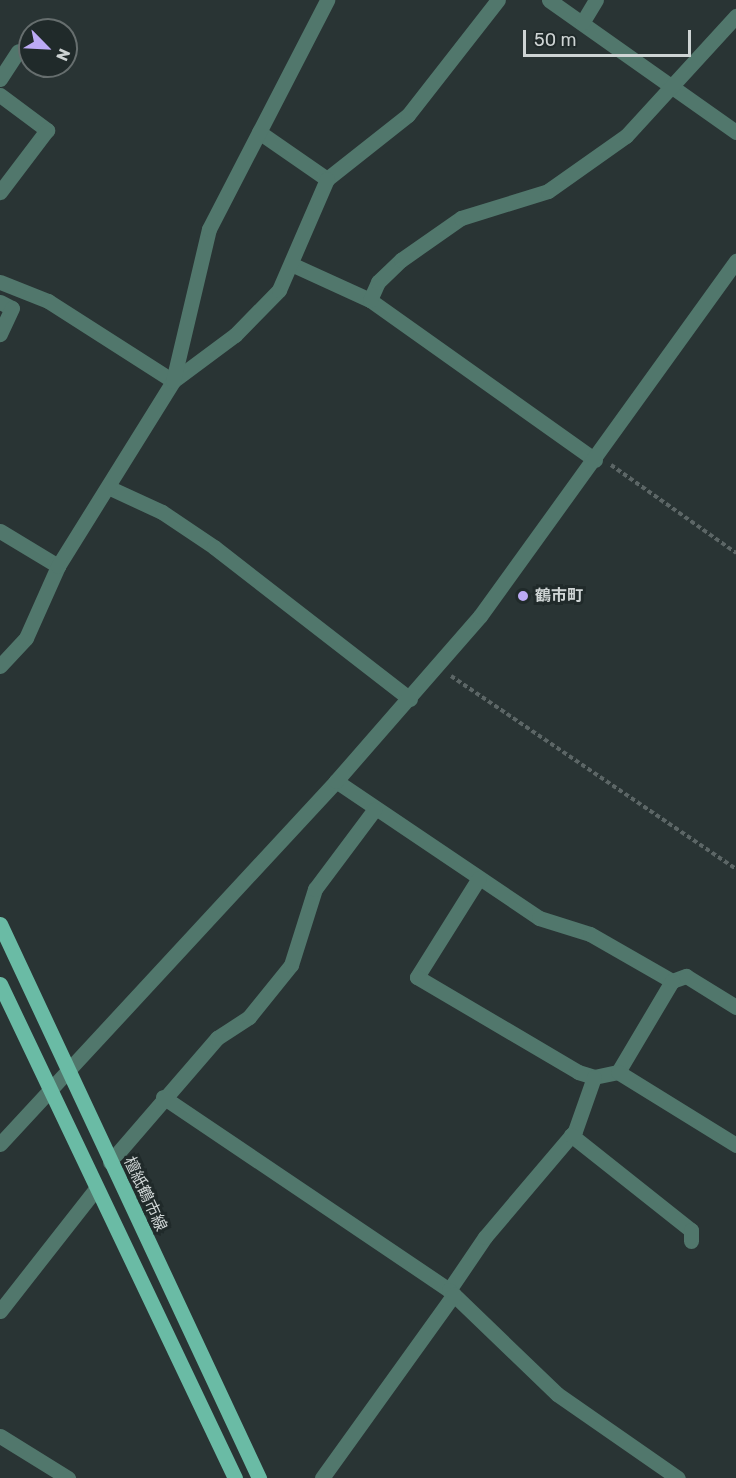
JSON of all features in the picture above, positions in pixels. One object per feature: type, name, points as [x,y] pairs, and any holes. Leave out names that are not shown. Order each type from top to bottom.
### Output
[{"type":"main road","name":"檀紙鶴市線","points":[[0,924],[258,1478]]},
{"type":"main road","points":[[0,984],[95,1190],[235,1478]]},
{"type":"street","points":[[0,666],[26,638],[58,566],[110,488],[173,381],[209,229],[327,0]]},
{"type":"street","points":[[173,381],[236,335],[279,290],[327,179],[408,115],[498,0]]},
{"type":"street","points":[[549,0],[736,132]]},
{"type":"street","points":[[582,22],[596,0]]},
{"type":"street","points":[[370,300],[378,282],[401,260],[461,218],[548,190],[626,136],[736,16]]},
{"type":"street","points":[[0,79],[18,51]]},
{"type":"street","points":[[0,95],[47,130],[0,192]]},
{"type":"street","points":[[259,132],[327,179]]},
{"type":"street","points":[[0,1144],[336,781],[437,667],[596,458],[736,261]]},
{"type":"street","points":[[291,264],[370,300],[596,458]]},
{"type":"street","points":[[0,282],[48,301],[173,381]]},
{"type":"street","points":[[0,302],[12,308],[0,334]]},
{"type":"street","points":[[110,488],[162,512],[214,548],[410,699]]},
{"type":"street","points":[[0,531],[58,566]]},
{"type":"street","points":[[336,781],[374,810],[539,918],[590,934],[672,981]]},
{"type":"street","points":[[110,1162],[163,1097],[217,1038],[249,1017],[291,965],[315,889],[374,810]]},
{"type":"street","points":[[479,878],[417,977],[471,1013],[594,1077],[618,1072],[736,1145]]},
{"type":"street","points":[[618,1072],[672,981],[686,976],[736,1007]]},
{"type":"street","points":[[322,1478],[452,1292],[499,1220],[571,1135],[594,1077]]},
{"type":"street","points":[[163,1097],[452,1292],[557,1394],[678,1478]]},
{"type":"street","points":[[571,1135],[691,1230],[691,1241]]},
{"type":"street","points":[[0,1311],[95,1190]]},
{"type":"street","points":[[0,1436],[68,1478]]},
{"type":"path","points":[[596,458],[736,553]]},
{"type":"path","points":[[437,667],[736,869]]},
{"type":"place","name":"鶴市町","points":[[523,596]]}]
